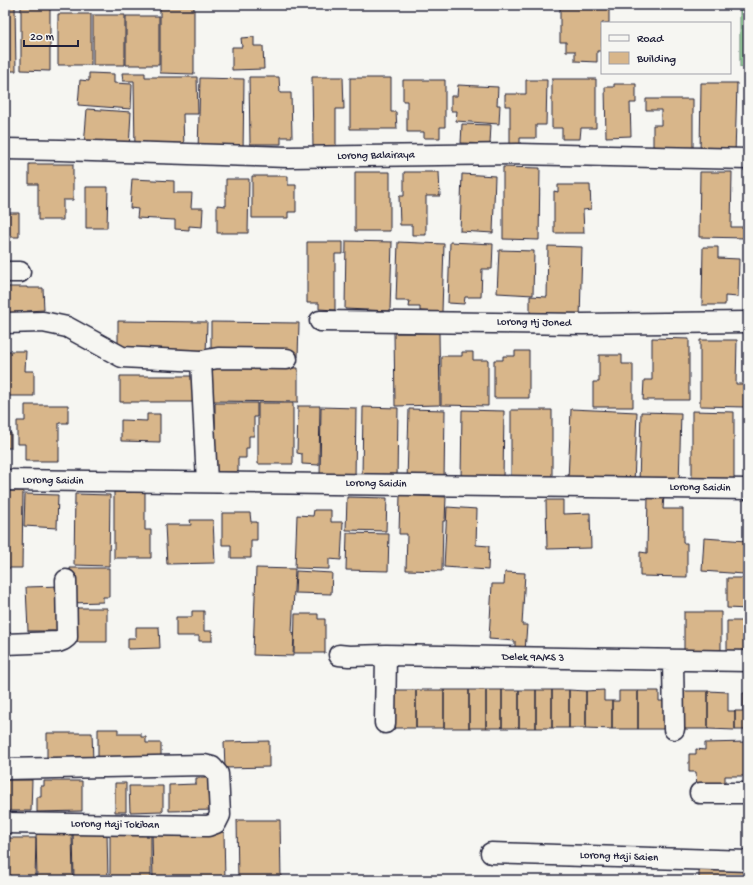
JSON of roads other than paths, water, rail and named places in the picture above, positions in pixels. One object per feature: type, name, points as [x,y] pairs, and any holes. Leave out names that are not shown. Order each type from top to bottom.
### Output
[{"type":"street","name":"Lorong Balairaya","points":[[5,150],[288,156],[517,154],[748,159]]},
{"type":"street","name":"Lorong Hj Joned","points":[[320,321],[583,324],[748,322]]},
{"type":"street","points":[[5,322],[43,322],[67,327],[122,357],[201,362],[218,358],[287,359]]},
{"type":"street","points":[[201,362],[207,482]]},
{"type":"street","name":"Lorong Saidin","points":[[5,480],[748,489]]},
{"type":"street","points":[[5,644],[58,642],[67,637],[66,580]]},
{"type":"street","name":"Delek 9A/KS 3","points":[[339,655],[748,661]]},
{"type":"street","points":[[385,723],[386,655]]},
{"type":"street","points":[[673,660],[674,729]]},
{"type":"street","name":"Lorong Haji Tokiban","points":[[5,769],[212,766],[218,774],[220,815],[216,823],[208,826],[5,823]]},
{"type":"street","points":[[700,793],[748,793]]},
{"type":"street","name":"Lorong Haji Saien","points":[[491,853],[748,861]]}]
